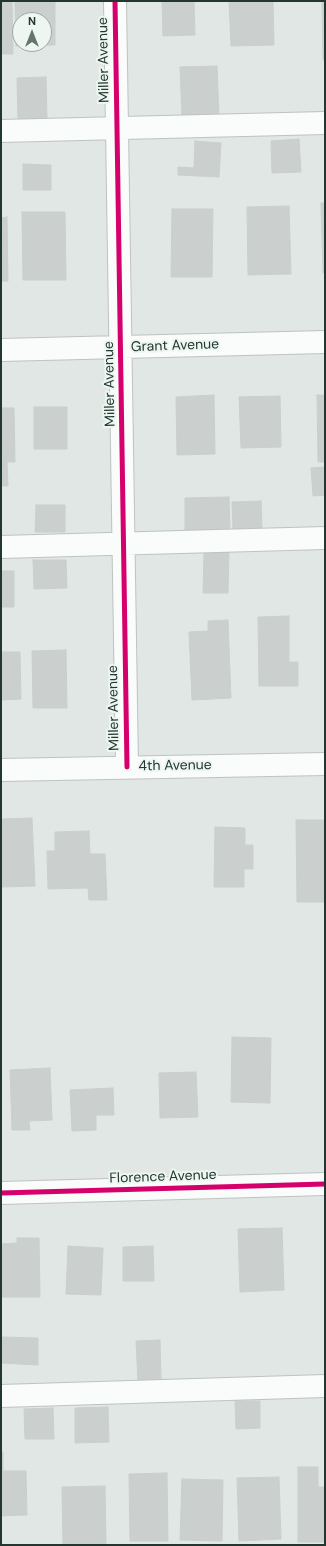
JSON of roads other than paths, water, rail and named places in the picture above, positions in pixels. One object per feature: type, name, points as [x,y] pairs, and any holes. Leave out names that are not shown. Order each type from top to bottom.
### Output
[{"type":"street","name":"Miller Avenue","points":[[115,1],[127,767]]},
{"type":"street","points":[[1,132],[325,123]]},
{"type":"street","name":"Grant Avenue","points":[[1,350],[325,342]]},
{"type":"street","points":[[1,547],[325,538]]},
{"type":"street","name":"4th Avenue","points":[[1,770],[325,764]]},
{"type":"street","name":"Florence Avenue","points":[[1,1194],[325,1184]]},
{"type":"street","points":[[1,1396],[325,1386]]}]
